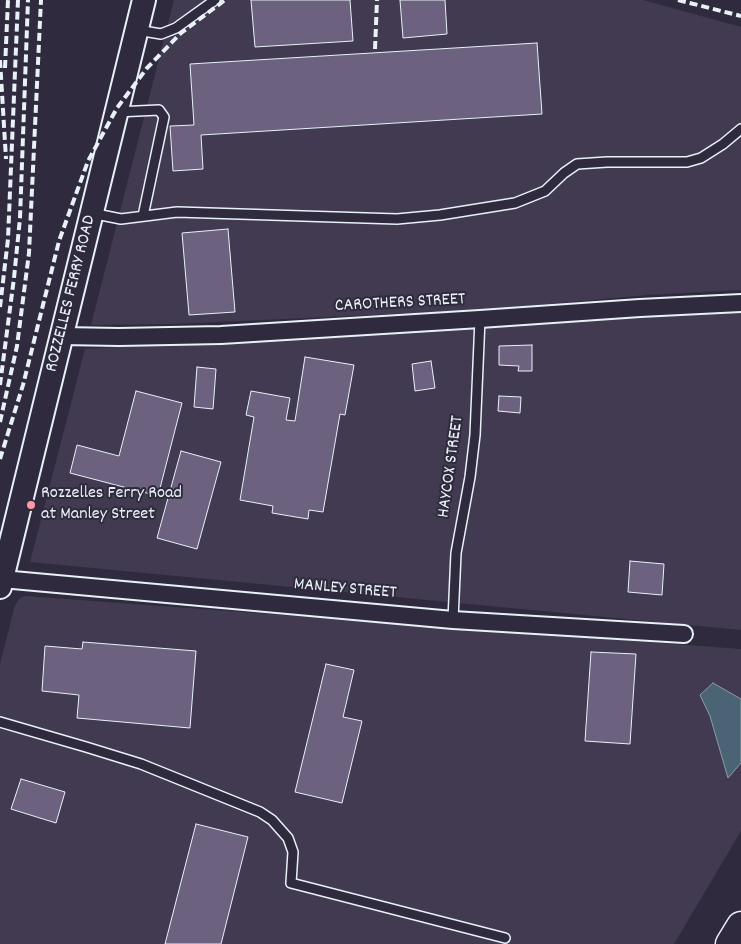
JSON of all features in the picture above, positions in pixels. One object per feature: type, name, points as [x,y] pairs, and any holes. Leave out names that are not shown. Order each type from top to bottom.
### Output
[{"type":"highway","points":[[730,944],[741,926]]},
{"type":"street","name":"ROZZELLES FERRY ROAD","points":[[1,583],[144,0]]},
{"type":"street","name":"CAROTHERS STREET","points":[[61,336],[119,337],[220,334],[741,303]]},
{"type":"street","name":"MANLEY STREET","points":[[1,583],[453,620],[684,634]]},
{"type":"lane","points":[[136,30],[161,34],[176,28],[215,0]]},
{"type":"lane","points":[[116,112],[159,110],[164,117],[143,216]]},
{"type":"lane","points":[[91,213],[121,219],[177,212],[397,219],[449,213],[515,203],[545,191],[564,172],[578,164],[687,162],[701,158],[723,144],[741,129]]},
{"type":"lane","name":"HAYCOX STREET","points":[[453,620],[456,553],[470,477],[475,435],[480,319]]},
{"type":"lane","points":[[0,722],[141,764],[266,816],[288,838],[293,852],[291,883],[505,938]]},
{"type":"shaded area","points":[[174,0],[643,0],[741,27],[741,290],[647,295],[482,310],[174,324],[91,325]]},
{"type":"shaded area","points":[[741,309],[741,630],[30,562],[85,349]]},
{"type":"shaded area","points":[[26,596],[741,649],[741,831],[674,944],[0,944],[0,664],[15,605],[20,598]]},
{"type":"water","points":[[713,683],[741,699],[741,763],[728,778],[710,716],[700,695]]},
{"type":"building","points":[[251,0],[350,0],[353,41],[255,47]]},
{"type":"building","points":[[400,0],[445,0],[447,34],[403,38]]},
{"type":"building","points":[[537,43],[542,114],[201,135],[203,169],[173,171],[170,126],[194,125],[190,64]]},
{"type":"building","points":[[228,229],[235,312],[189,315],[182,233]]},
{"type":"building","points":[[532,345],[532,371],[518,371],[519,366],[499,365],[499,346]]},
{"type":"building","points":[[305,357],[354,365],[345,415],[340,414],[323,512],[309,510],[308,519],[272,513],[273,506],[240,500],[254,417],[246,415],[251,391],[290,398],[286,420],[295,421]]},
{"type":"building","points":[[431,361],[435,388],[415,391],[412,364]]},
{"type":"building","points":[[197,367],[216,369],[213,409],[194,407]]},
{"type":"building","points":[[136,391],[182,403],[158,496],[70,473],[77,445],[119,456]]},
{"type":"building","points":[[499,396],[521,397],[520,413],[498,411]]},
{"type":"building","points":[[181,451],[221,462],[197,549],[157,538]]},
{"type":"building","points":[[630,561],[664,564],[662,595],[628,592]]},
{"type":"building","points":[[83,642],[196,651],[190,728],[77,718],[79,695],[42,691],[45,646],[82,649]]},
{"type":"building","points":[[591,652],[636,654],[630,744],[585,741]]},
{"type":"building","points":[[326,664],[354,670],[343,717],[362,721],[342,803],[295,792]]},
{"type":"building","points":[[21,779],[65,792],[56,823],[11,809]]},
{"type":"building","points":[[196,824],[248,837],[221,944],[165,944]]},
{"type":"railway","points":[[5,68],[8,0]]},
{"type":"railway","points":[[0,307],[8,239],[18,0]]},
{"type":"railway","points":[[0,385],[20,218],[28,0]]},
{"type":"railway","points":[[0,422],[17,346],[29,253],[41,0]]},
{"type":"railway","points":[[0,459],[23,385],[59,241],[88,161],[117,108],[147,68],[181,33],[225,0]]},
{"type":"railway","points":[[375,49],[377,0]]},
{"type":"railway","points":[[678,0],[741,16]]},
{"type":"railway","points":[[0,60],[6,159]]},
{"type":"place","name":"Rozzelles Ferry Road at Manley Street","points":[[31,505]]}]
